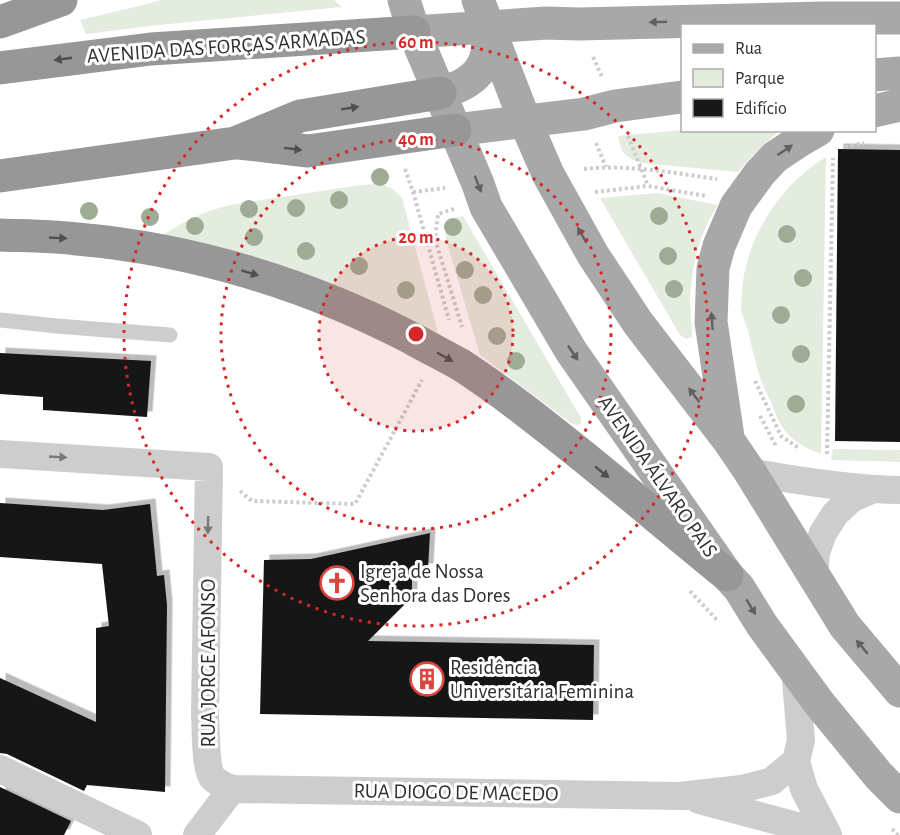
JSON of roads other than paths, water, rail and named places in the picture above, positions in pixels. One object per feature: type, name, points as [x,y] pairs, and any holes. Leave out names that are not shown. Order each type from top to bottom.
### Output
[{"type":"highway","points":[[0,22],[61,0]]},
{"type":"highway","name":"AVENIDA DAS FORÇAS ARMADAS","points":[[0,68],[151,49],[414,32]]},
{"type":"highway","points":[[235,143],[300,116],[440,93]]},
{"type":"highway","points":[[0,176],[235,143],[308,151],[455,130]]},
{"type":"highway","points":[[0,235],[77,238],[162,250],[200,259],[298,288],[393,329],[459,365],[524,409],[727,575]]},
{"type":"main road","name":"AVENIDA ÁLVARO PAIS","points":[[404,0],[414,32],[486,207],[571,351],[819,703],[900,797]]},
{"type":"main road","points":[[757,0],[821,18]]},
{"type":"main road","name":"AVENIDA DAS FORÇAS ARMADAS","points":[[414,32],[483,13],[546,23],[579,24],[900,18]]},
{"type":"main road","points":[[440,93],[459,88],[474,76],[485,60],[488,44],[483,13]]},
{"type":"main road","points":[[483,13],[548,174],[593,255],[638,322],[729,441],[845,626],[900,692]]},
{"type":"main road","points":[[876,75],[900,73]]},
{"type":"main road","points":[[455,130],[584,114],[615,106],[681,98]]},
{"type":"main road","points":[[876,111],[900,105]]},
{"type":"main road","points":[[729,441],[711,322],[713,268],[719,246],[727,193],[760,172],[775,157],[799,141],[832,142]]},
{"type":"street","name":"RUA JORGE AFONSO","points":[[0,454],[209,467],[205,715],[207,753],[211,776],[232,789]]},
{"type":"street","points":[[750,472],[871,490],[900,490]]},
{"type":"street","points":[[814,576],[816,553],[823,533],[835,514],[851,499],[871,490]]},
{"type":"street","points":[[795,669],[801,740],[796,761],[804,789],[828,834]]},
{"type":"street","name":"RUA DIOGO DE MACEDO","points":[[232,789],[680,796],[742,789],[772,781],[796,761]]},
{"type":"street","points":[[0,769],[138,835]]},
{"type":"street","points":[[197,835],[232,789]]},
{"type":"street","name":"RUA DIOGO DE MACEDO","points":[[680,796],[828,834]]},
{"type":"lane","points":[[0,320],[170,335]]},
{"type":"place","name":"Igreja de Nossa Senhora das Dores","points":[[337,583]]},
{"type":"place","name":"Residência Universitária Feminina","points":[[427,679]]}]
